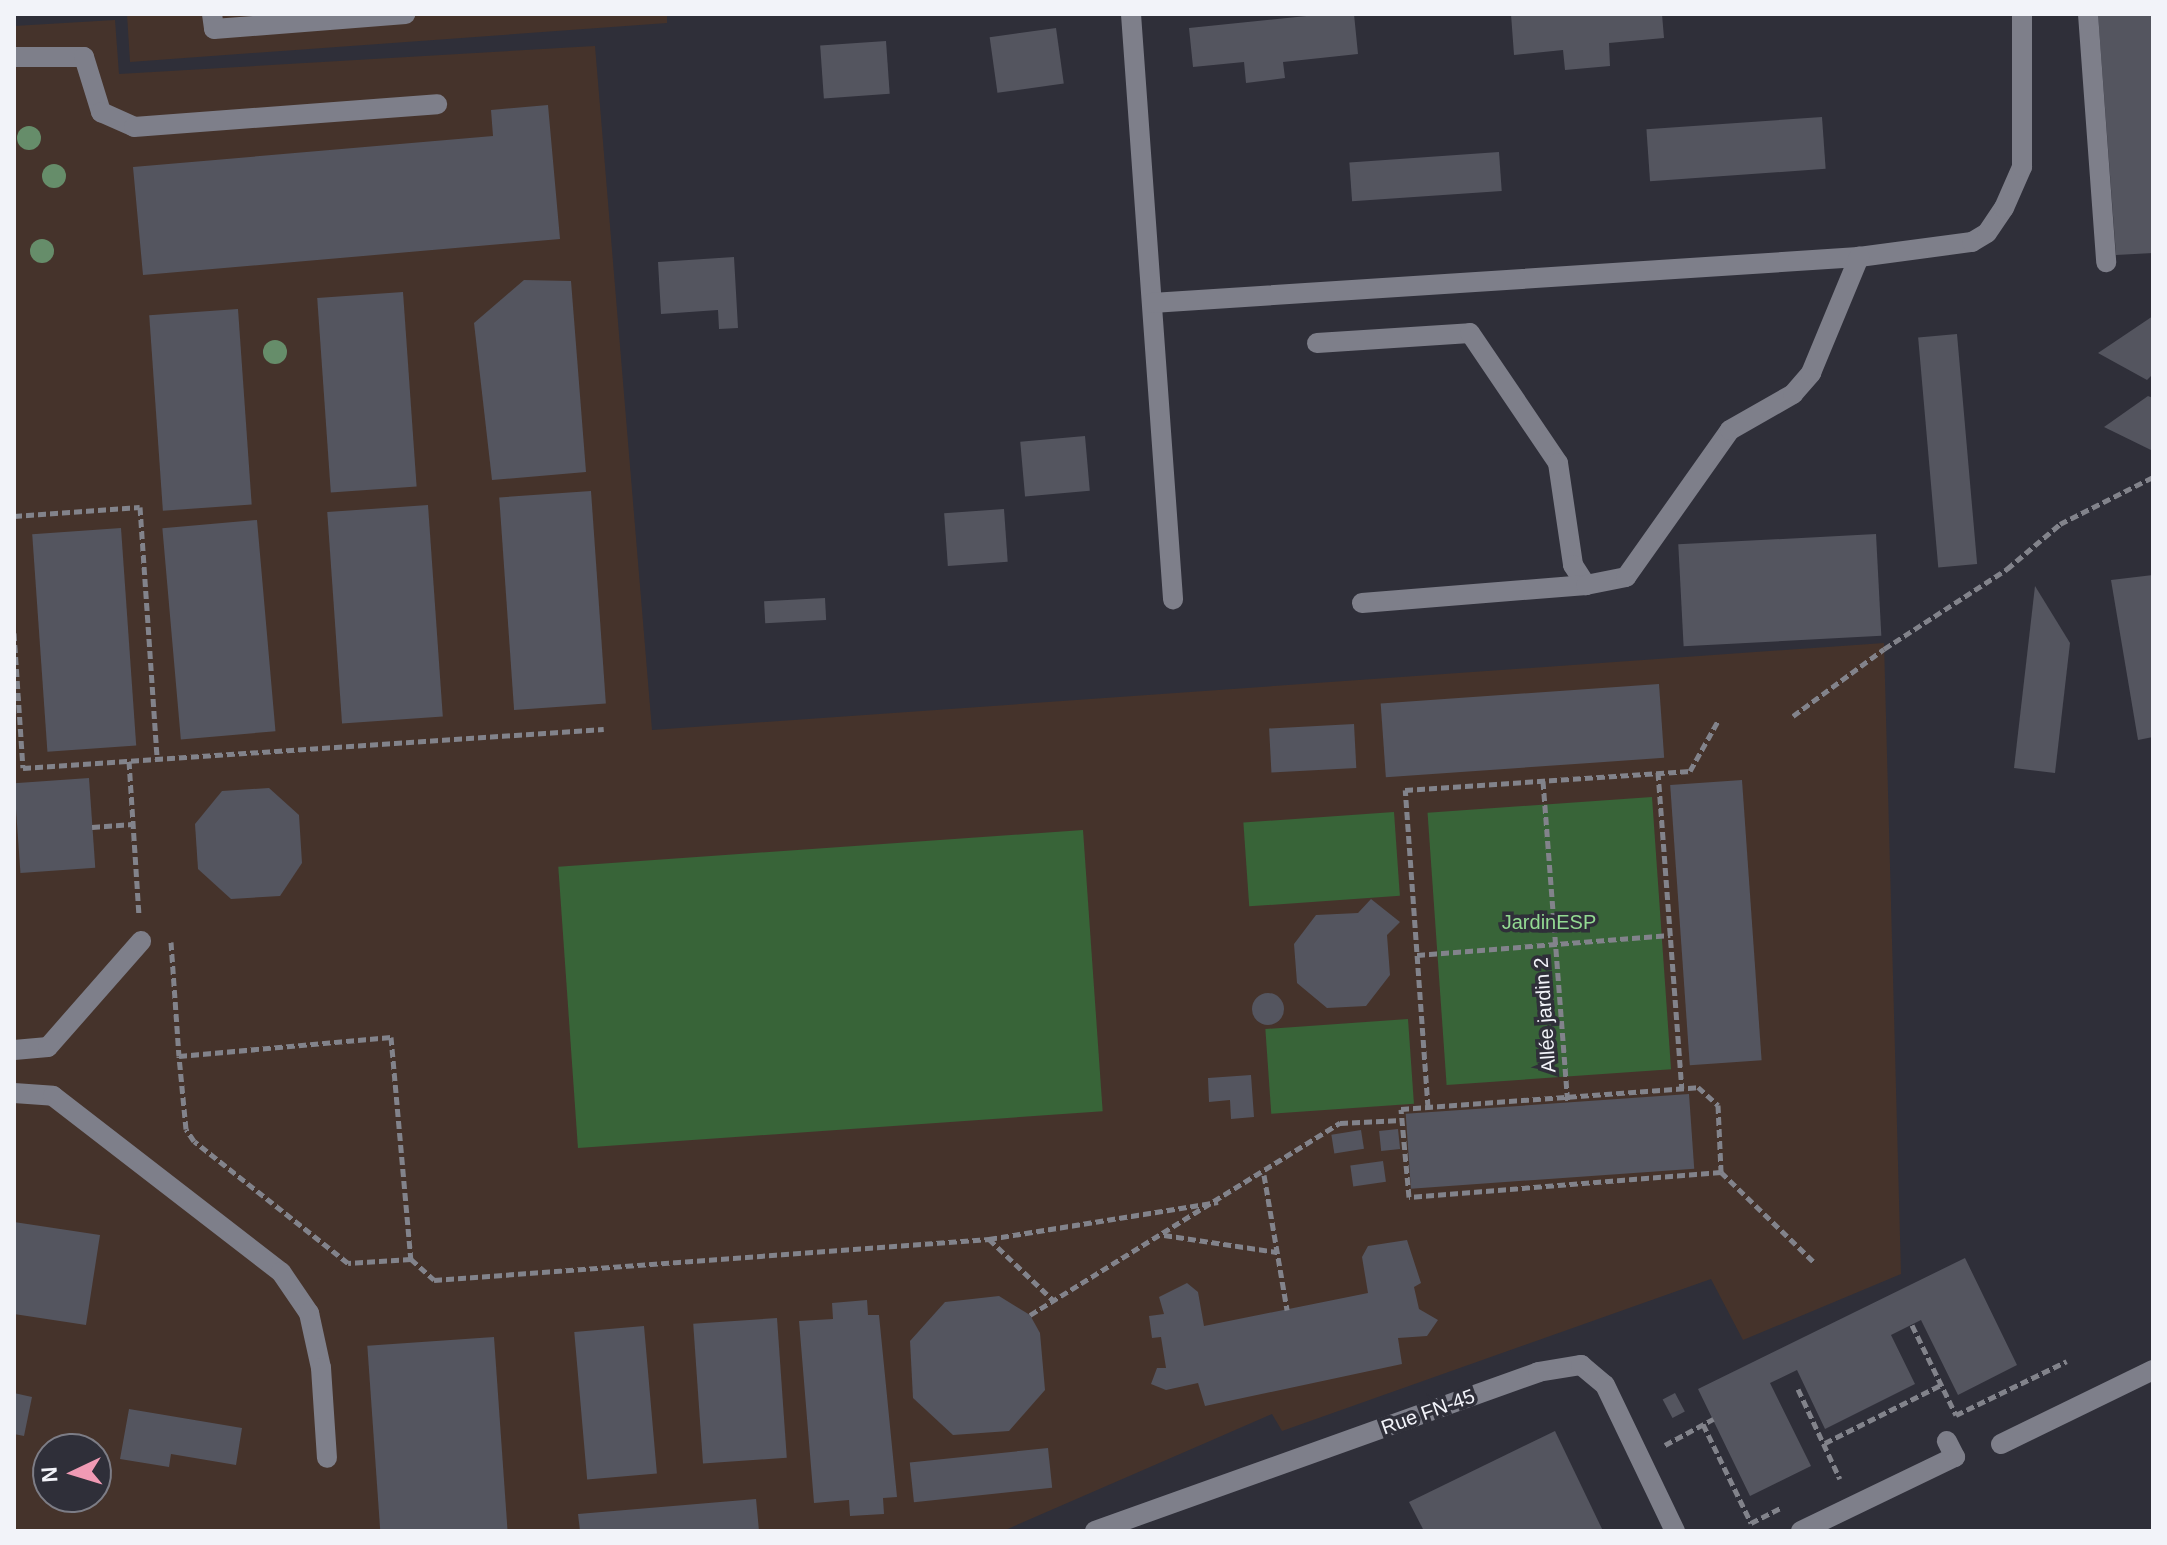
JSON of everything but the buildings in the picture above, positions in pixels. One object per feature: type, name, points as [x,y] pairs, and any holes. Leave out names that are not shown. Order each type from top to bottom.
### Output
[{"type":"street","points":[[212,14],[214,29],[405,14]]},
{"type":"street","points":[[1131,14],[1173,599]]},
{"type":"street","points":[[1152,303],[1859,257],[1972,242],[1987,233],[2004,208],[2022,167],[2022,14]]},
{"type":"street","points":[[2088,14],[2106,262]]},
{"type":"street","points":[[14,57],[84,57],[101,112],[134,127],[437,104]]},
{"type":"street","points":[[1362,603],[1586,585],[1626,577],[1730,430],[1793,394],[1811,373],[1859,257]]},
{"type":"street","points":[[1317,343],[1470,333],[1558,463],[1573,565],[1586,585]]},
{"type":"street","points":[[14,1050],[48,1047],[141,941]]},
{"type":"street","points":[[14,1093],[53,1096],[281,1272],[309,1313],[321,1368],[327,1458]]},
{"type":"street","name":"Rue FN-45","points":[[1095,1531],[1538,1372],[1581,1365],[1605,1385],[1675,1531]]},
{"type":"street","points":[[2001,1444],[2153,1370]]},
{"type":"street","points":[[1801,1531],[1955,1457],[1947,1441]]},
{"type":"path","points":[[1793,716],[1884,649],[2007,569],[2060,524],[2153,477]]},
{"type":"path","points":[[14,516],[140,507],[157,759]]},
{"type":"path","points":[[14,633],[23,768],[604,729]]},
{"type":"path","points":[[1428,1107],[1405,790],[1690,771],[1718,721]]},
{"type":"path","points":[[1658,772],[1682,1088]]},
{"type":"path","name":"Allée jardin 2","points":[[1543,781],[1567,1100]]},
{"type":"path","points":[[92,827],[133,824]]},
{"type":"path","points":[[1417,955],[1670,935]]},
{"type":"path","points":[[411,1259],[348,1263],[194,1141],[186,1129],[179,1056],[391,1037],[411,1259],[434,1280],[989,1239],[1218,1202]]},
{"type":"path","points":[[1721,1172],[1409,1197],[1401,1109],[1567,1100],[1698,1087],[1718,1105],[1721,1172],[1815,1263]]},
{"type":"path","points":[[1030,1315],[1264,1175],[1340,1123],[1402,1120]]},
{"type":"path","points":[[1264,1175],[1287,1310]]},
{"type":"path","points":[[1164,1235],[1277,1252]]},
{"type":"path","points":[[989,1239],[1054,1301]]},
{"type":"path","points":[[1912,1325],[1956,1415],[2067,1361]]},
{"type":"path","points":[[1825,1443],[1941,1385]]},
{"type":"path","points":[[1798,1389],[1842,1478],[1829,1485]]},
{"type":"path","points":[[1640,1459],[1713,1419]]},
{"type":"path","points":[[1703,1424],[1751,1523],[1790,1504]]},
{"type":"shaded area","points":[[127,14],[667,14],[667,23],[130,62]]},
{"type":"shaded area","points":[[115,20],[119,74],[595,46],[652,730],[1884,643],[1901,1274],[1743,1340],[1711,1279],[1282,1431],[1272,1414],[1003,1531],[14,1531],[14,26]]},
{"type":"green space","name":"JardinESP","points":[[1652,797],[1671,1069],[1447,1085],[1428,813]]},
{"type":"green space","points":[[1394,812],[1400,896],[1249,906],[1243,823]]},
{"type":"green space","points":[[1083,830],[1103,1111],[578,1148],[558,867]]},
{"type":"green space","points":[[1408,1019],[1414,1104],[1271,1114],[1265,1029]]}]
